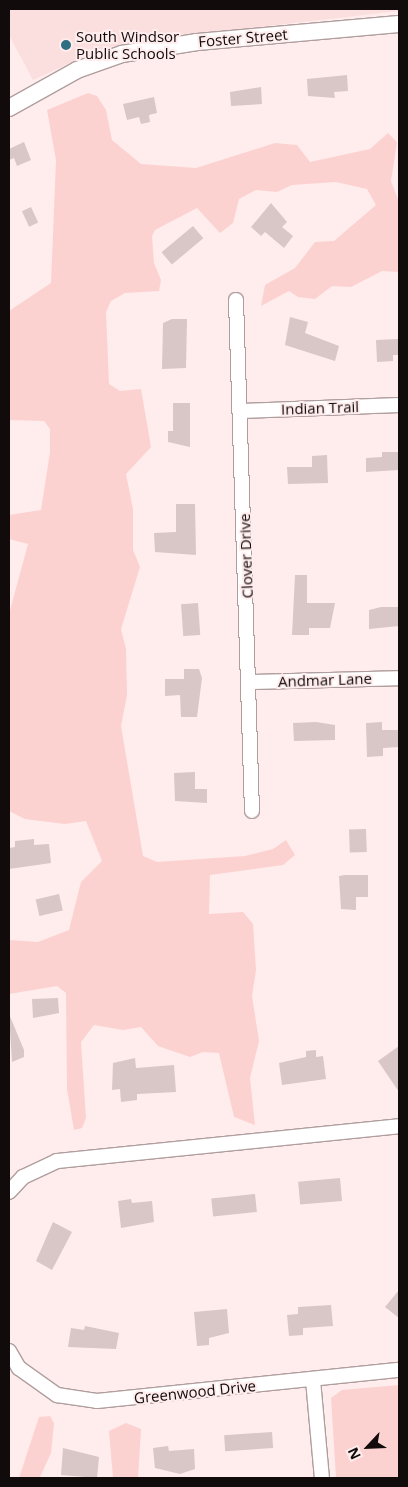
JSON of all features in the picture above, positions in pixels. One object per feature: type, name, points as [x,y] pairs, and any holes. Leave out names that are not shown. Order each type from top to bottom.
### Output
[{"type":"street","name":"Foster Street","points":[[9,108],[77,70],[122,54],[197,42],[399,24]]},
{"type":"street","name":"Clover Drive","points":[[236,300],[242,411],[252,811]]},
{"type":"street","name":"Indian Trail","points":[[242,411],[399,405]]},
{"type":"street","name":"Andmar Lane","points":[[250,682],[399,678]]},
{"type":"street","points":[[9,1192],[23,1177],[57,1161],[399,1126]]},
{"type":"street","name":"Greenwood Drive","points":[[9,1350],[19,1368],[57,1395],[97,1401],[399,1370]]},
{"type":"street","points":[[312,1380],[322,1478]]},
{"type":"shaded area","name":"South Windsor Public Schools","points":[[9,9],[399,9],[399,11],[134,41],[96,51],[33,80],[9,35]]},
{"type":"shaded area","points":[[88,93],[97,96],[106,110],[112,140],[141,164],[196,168],[275,143],[297,145],[310,162],[370,149],[388,133],[397,142],[391,181],[399,202],[399,272],[382,271],[351,287],[332,286],[315,299],[298,297],[289,291],[261,306],[265,285],[295,268],[315,242],[334,241],[376,205],[367,189],[336,182],[292,185],[277,192],[256,190],[239,199],[233,223],[220,233],[197,208],[155,230],[152,236],[154,263],[161,280],[159,291],[125,293],[111,301],[106,312],[109,384],[120,391],[141,389],[151,447],[126,474],[133,509],[133,550],[140,567],[121,629],[126,649],[127,695],[121,726],[143,856],[157,862],[245,856],[273,849],[286,840],[295,855],[283,865],[210,875],[209,914],[243,912],[253,924],[256,970],[252,996],[259,1041],[250,1078],[255,1125],[234,1117],[219,1053],[203,1052],[190,1057],[158,1046],[141,1027],[123,1030],[94,1025],[81,1042],[86,1118],[82,1128],[74,1130],[67,1089],[66,993],[57,986],[9,994],[9,940],[38,942],[69,930],[81,882],[102,861],[86,821],[65,824],[25,819],[9,811],[9,614],[28,544],[9,539],[9,515],[41,510],[50,452],[50,429],[44,421],[9,420],[9,311],[51,283],[56,160],[47,110]]},
{"type":"shaded area","points":[[399,1385],[399,1478],[336,1478],[331,1398],[342,1390]]},
{"type":"shaded area","points":[[50,1416],[54,1423],[51,1453],[40,1477],[19,1478],[39,1417]]},
{"type":"shaded area","points":[[126,1423],[141,1429],[138,1478],[113,1478],[109,1431]]},
{"type":"building","points":[[347,75],[348,91],[334,92],[335,98],[308,96],[307,79]]},
{"type":"building","points":[[261,87],[262,104],[231,106],[230,92]]},
{"type":"building","points":[[154,97],[157,113],[149,115],[150,122],[141,124],[139,117],[127,120],[123,104]]},
{"type":"building","points":[[24,142],[31,160],[17,166],[14,158],[9,160],[9,149]]},
{"type":"building","points":[[271,203],[287,222],[282,227],[293,236],[284,248],[265,232],[261,236],[251,227]]},
{"type":"building","points":[[31,207],[38,222],[29,227],[22,211]]},
{"type":"building","points":[[193,226],[203,238],[172,265],[162,252]]},
{"type":"building","points":[[290,317],[308,322],[305,333],[339,346],[335,361],[285,345]]},
{"type":"building","points":[[172,319],[187,319],[186,368],[162,369],[163,323]]},
{"type":"building","points":[[399,339],[399,355],[393,355],[393,361],[377,362],[376,340]]},
{"type":"building","points":[[173,403],[190,403],[190,447],[168,442],[168,431],[173,431]]},
{"type":"building","points":[[382,452],[399,452],[399,470],[366,472],[366,458],[382,457]]},
{"type":"building","points":[[327,455],[328,483],[288,484],[287,467],[312,467],[312,456]]},
{"type":"building","points":[[176,504],[195,504],[196,555],[155,552],[154,533],[176,532]]},
{"type":"building","points":[[295,575],[307,575],[307,603],[335,603],[330,628],[309,628],[309,635],[292,635]]},
{"type":"building","points":[[198,603],[200,635],[183,636],[181,604]]},
{"type":"building","points":[[381,607],[399,607],[399,626],[369,629],[369,610]]},
{"type":"building","points":[[184,669],[199,669],[202,678],[197,717],[181,717],[180,695],[165,696],[165,679],[184,679]]},
{"type":"building","points":[[316,722],[335,725],[335,740],[294,741],[293,723]]},
{"type":"building","points":[[382,722],[382,730],[399,730],[399,747],[383,748],[383,756],[367,757],[366,723]]},
{"type":"building","points":[[195,772],[195,789],[207,789],[207,803],[175,801],[174,773]]},
{"type":"building","points":[[366,829],[367,852],[350,853],[349,830]]},
{"type":"building","points":[[34,839],[34,845],[49,844],[51,863],[9,869],[9,848],[15,847],[15,841]]},
{"type":"building","points":[[368,875],[368,897],[356,897],[356,910],[341,909],[339,876]]},
{"type":"building","points":[[59,894],[63,911],[39,916],[36,899]]},
{"type":"building","points":[[58,998],[59,1013],[33,1018],[32,999]]},
{"type":"building","points":[[9,1014],[24,1050],[24,1057],[12,1062]]},
{"type":"building","points":[[399,1046],[399,1092],[378,1061]]},
{"type":"building","points":[[316,1050],[316,1057],[323,1056],[326,1079],[282,1085],[279,1063],[306,1057],[306,1051]]},
{"type":"building","points":[[135,1058],[136,1068],[174,1065],[176,1092],[137,1094],[137,1100],[121,1102],[120,1089],[112,1090],[113,1063]]},
{"type":"building","points":[[340,1178],[342,1201],[300,1205],[298,1182]]},
{"type":"building","points":[[255,1194],[257,1212],[213,1217],[211,1199]]},
{"type":"building","points":[[131,1199],[132,1203],[152,1201],[154,1222],[121,1228],[118,1201]]},
{"type":"building","points":[[53,1222],[72,1232],[52,1270],[36,1261]]},
{"type":"building","points":[[399,1290],[399,1318],[385,1307]]},
{"type":"building","points":[[331,1305],[333,1326],[303,1328],[303,1335],[289,1336],[287,1315],[298,1314],[298,1307]]},
{"type":"building","points":[[227,1309],[229,1333],[209,1338],[209,1345],[197,1346],[194,1312]]},
{"type":"building","points":[[85,1326],[119,1333],[116,1349],[68,1347],[71,1328],[84,1330]]},
{"type":"building","points":[[272,1432],[273,1448],[225,1451],[224,1435]]},
{"type":"building","points":[[168,1446],[169,1451],[194,1449],[195,1469],[180,1474],[155,1468],[153,1448]]},
{"type":"building","points":[[63,1448],[99,1457],[97,1478],[61,1475]]},
{"type":"place","name":"South Windsor Public Schools","points":[[66,45]]}]
